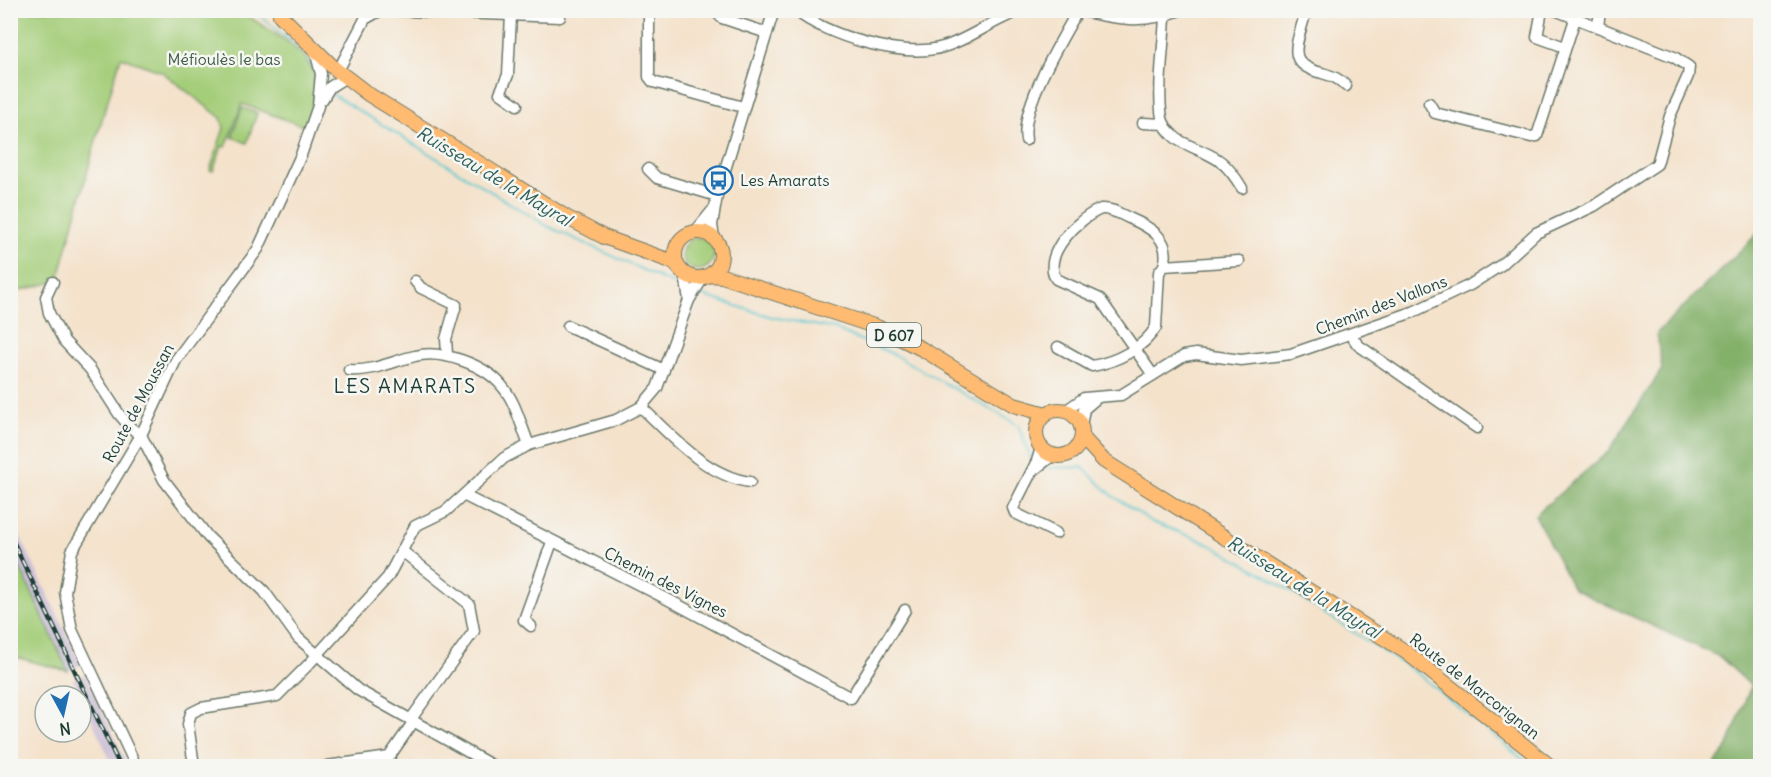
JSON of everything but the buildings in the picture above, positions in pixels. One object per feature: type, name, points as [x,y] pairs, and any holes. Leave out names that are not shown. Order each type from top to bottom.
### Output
[{"type":"main road","points":[[277,13],[343,72]]},
{"type":"main road","points":[[277,13],[315,50],[343,72],[407,117],[566,217],[604,237],[676,263],[685,275],[706,277],[717,269],[721,253],[714,239],[695,232],[678,244],[664,248],[629,245]]},
{"type":"main road","points":[[676,263],[678,244]]},
{"type":"main road","name":"D 607","points":[[720,260],[734,274],[763,290]]},
{"type":"main road","name":"D 607","points":[[706,277],[722,276],[876,327],[922,349],[1014,405],[1030,422],[1035,433]]},
{"type":"main road","name":"D 607","points":[[1014,405],[1046,414]]},
{"type":"main road","points":[[1065,411],[1075,416],[1081,431],[1074,450],[1068,454],[1047,451],[1035,433],[1040,419],[1046,414],[1065,411]]},
{"type":"main road","name":"Route de Marcorignan","points":[[1081,431],[1104,461]]},
{"type":"main road","name":"Route de Marcorignan","points":[[1068,454],[1080,454],[1104,461],[1406,652],[1550,766]]},
{"type":"street","points":[[318,106],[343,72],[365,18],[381,10],[560,17]]},
{"type":"street","points":[[649,10],[649,77],[653,82],[743,107]]},
{"type":"street","points":[[714,239],[714,208],[717,196],[774,10]]},
{"type":"street","points":[[795,10],[809,22],[828,31],[907,52],[944,47],[1023,10]]},
{"type":"street","points":[[1026,140],[1024,128],[1048,63],[1078,10],[1120,20],[1142,21],[1180,10]]},
{"type":"street","points":[[1306,10],[1296,54],[1299,64],[1308,70],[1339,78],[1346,86]]},
{"type":"street","points":[[1542,10],[1537,37],[1565,47]]},
{"type":"street","points":[[1555,10],[1598,27],[1600,10]]},
{"type":"street","points":[[718,14],[722,18],[766,33]]},
{"type":"street","points":[[511,15],[508,75],[500,93],[517,105]]},
{"type":"street","points":[[1165,16],[1162,106],[1164,124],[1180,141],[1216,156],[1228,167],[1242,188]]},
{"type":"street","points":[[1429,103],[1435,113],[1534,137],[1540,133],[1575,19]]},
{"type":"street","name":"Chemin des Vallons","points":[[1065,411],[1084,398],[1121,395],[1184,356],[1196,354],[1241,360],[1269,359],[1351,335],[1439,302],[1501,265],[1536,233],[1594,206],[1656,164],[1670,116],[1688,76],[1689,67],[1674,57],[1598,27]]},
{"type":"street","points":[[315,50],[321,74],[318,106]]},
{"type":"street","name":"Route de Moussan","points":[[136,766],[72,630],[66,592],[72,550],[141,435],[176,360],[258,249],[300,157],[318,106]]},
{"type":"street","points":[[1143,123],[1164,124]]},
{"type":"street","points":[[648,169],[657,178],[717,196]]},
{"type":"street","points":[[695,232],[714,208]]},
{"type":"street","points":[[1058,347],[1092,366],[1104,364],[1134,349],[1156,327],[1159,272],[1164,266],[1164,248],[1158,234],[1147,225],[1107,208],[1096,210],[1062,238],[1052,269],[1054,277],[1100,299],[1134,349],[1153,375]]},
{"type":"street","points":[[1164,266],[1239,261]]},
{"type":"street","points":[[685,275],[688,300]]},
{"type":"street","points":[[194,766],[188,724],[190,713],[201,708],[277,696],[317,656],[388,577],[415,526],[446,511],[465,496],[484,474],[528,445],[616,420],[641,407],[657,388],[688,300],[706,277]]},
{"type":"street","points":[[415,281],[421,288],[456,305],[446,339],[447,354]]},
{"type":"street","points":[[53,282],[46,297],[49,313],[56,327],[104,388],[119,414],[131,428],[141,435],[164,480],[208,537],[264,591],[298,638],[358,690],[493,766]]},
{"type":"street","points":[[568,326],[664,370]]},
{"type":"street","points":[[1351,335],[1358,345],[1477,428]]},
{"type":"street","points":[[349,370],[362,371],[429,353],[447,354],[489,374],[502,385],[510,398],[528,445]]},
{"type":"street","points":[[1081,431],[1084,409],[1097,398]]},
{"type":"street","points":[[641,407],[692,455],[736,480],[750,482]]},
{"type":"street","points":[[1047,451],[1032,471],[1013,508],[1016,513],[1056,533]]},
{"type":"street","name":"Chemin des Vignes","points":[[465,496],[666,598],[851,698],[905,610]]},
{"type":"street","points":[[531,626],[524,620],[552,542]]},
{"type":"street","points":[[327,766],[389,756],[474,631],[475,624],[469,604],[402,551]]},
{"type":"shaded area","points":[[11,517],[81,665],[68,671],[11,548]]},
{"type":"shaded area","points":[[85,674],[90,684],[75,684],[73,679]]},
{"type":"shaded area","points":[[93,691],[128,766],[113,766],[93,722]]},
{"type":"green space","name":"Méfioulès le bas","points":[[11,11],[240,11],[284,39],[305,57],[316,78],[313,80],[317,90],[306,127],[242,104],[226,147],[222,146],[213,171],[210,170],[224,128],[221,118],[162,72],[121,57],[58,281],[11,293]]},
{"type":"green space","points":[[242,108],[257,113],[247,143],[232,137]]},
{"type":"green space","points":[[1760,231],[1760,766],[1713,766],[1726,750],[1751,686],[1720,657],[1573,589],[1535,515],[1609,451],[1662,369],[1657,333]]},
{"type":"green space","points":[[698,238],[709,243],[714,254],[709,265],[698,270],[687,265],[682,254],[687,243]]},
{"type":"green space","points":[[11,548],[68,671],[11,656]]},
{"type":"waterway","name":"Ruisseau de la Mayral","points":[[253,10],[308,55],[316,78]]},
{"type":"waterway","name":"Ruisseau de la Mayral","points":[[332,94],[547,226],[680,287]]},
{"type":"waterway","name":"Ruisseau de la Mayral","points":[[701,295],[772,317],[835,329],[893,354],[1018,425],[1031,459]]},
{"type":"waterway","name":"Ruisseau de la Mayral","points":[[1048,468],[1082,467],[1113,496],[1152,522],[1205,542],[1270,578],[1418,674],[1531,766]]},
{"type":"railway","points":[[10,535],[120,766]]},
{"type":"place","name":"Les Amarats","points":[[719,180]]},
{"type":"district","name":"LES AMARATS","points":[[405,385]]}]
